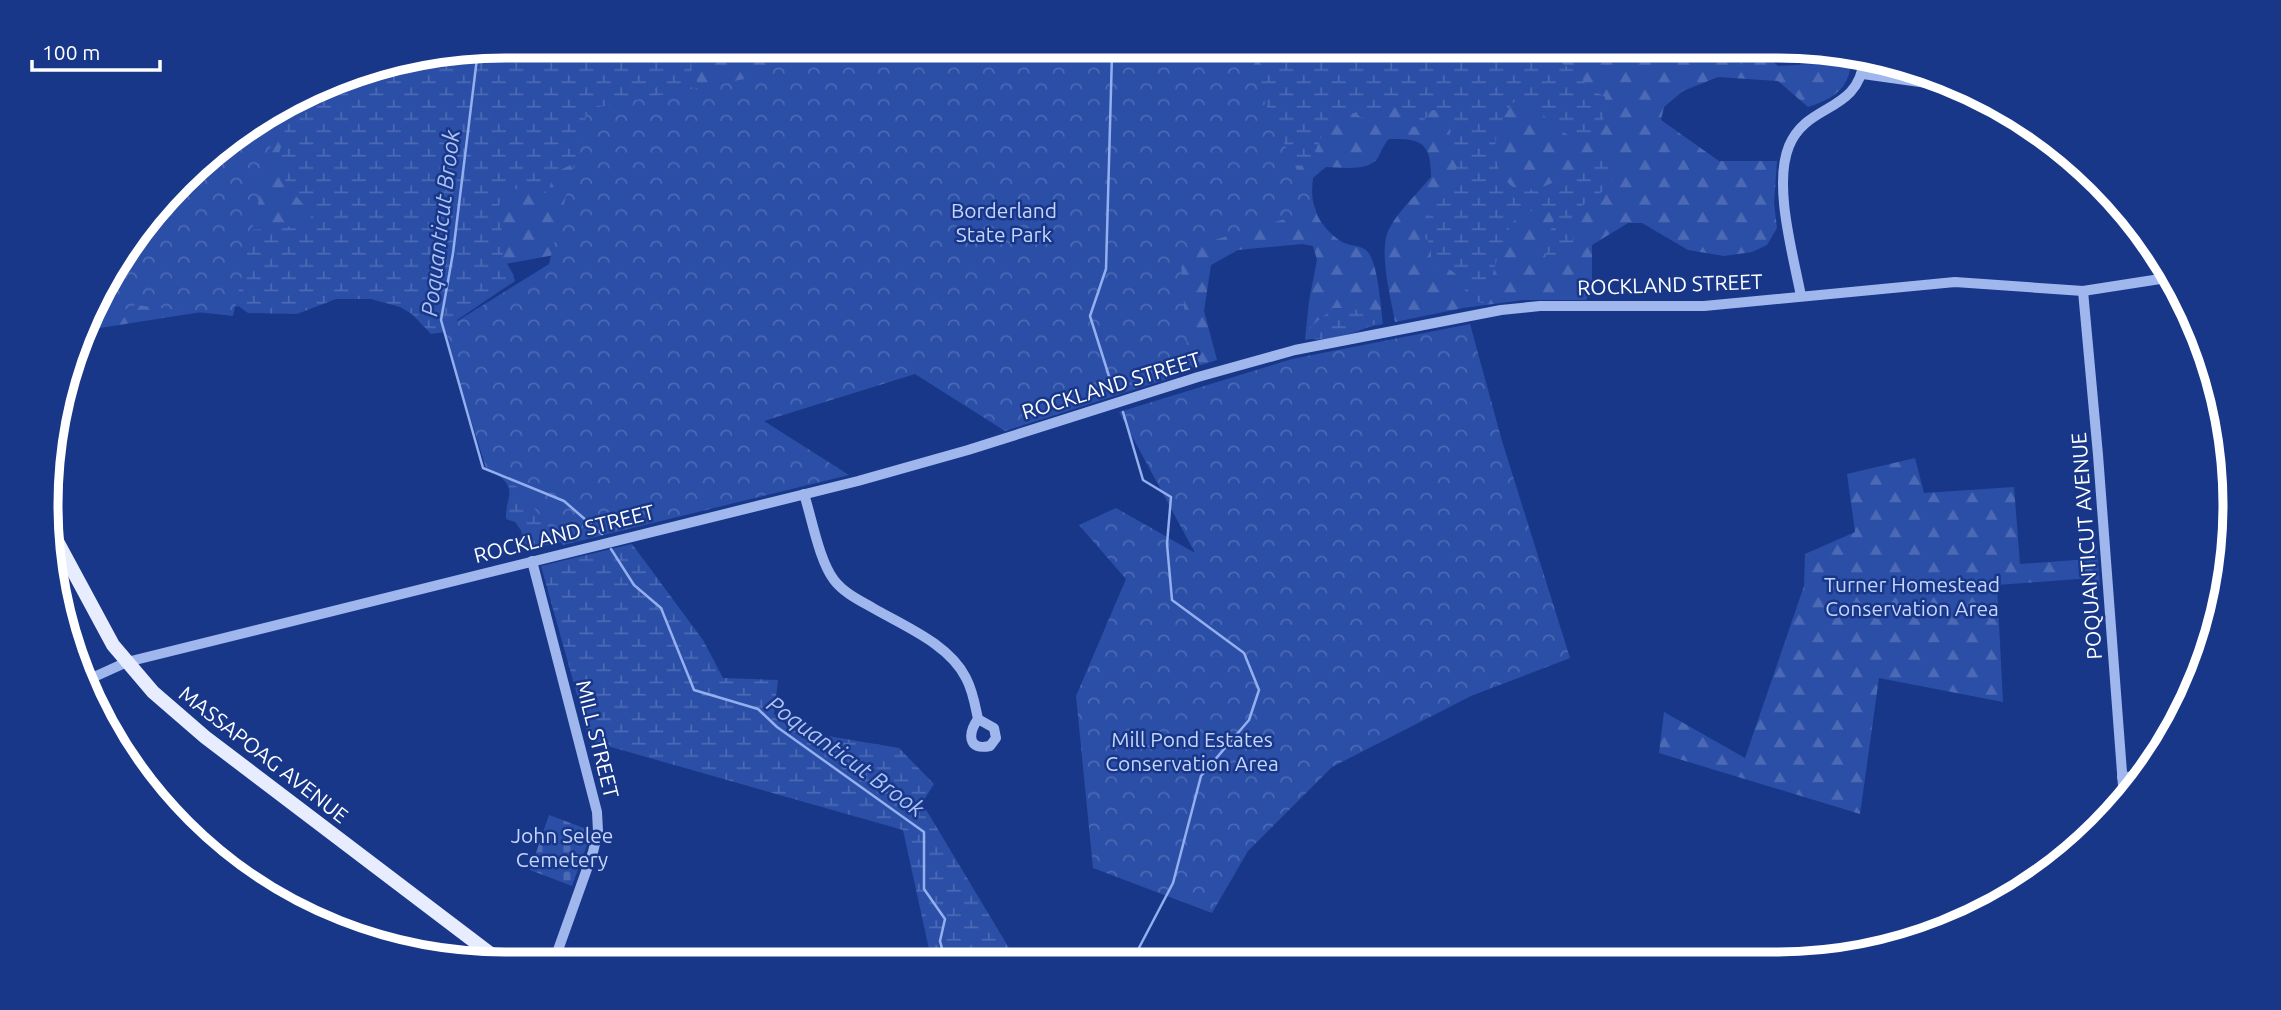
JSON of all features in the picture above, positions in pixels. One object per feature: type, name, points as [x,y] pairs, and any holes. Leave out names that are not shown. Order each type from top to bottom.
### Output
[{"type":"main road","name":"MASSAPOAG AVENUE","points":[[60,547],[103,626],[127,662],[153,692],[205,737],[487,951]]},
{"type":"street","points":[[1801,296],[1782,185],[1784,162],[1789,145],[1798,130],[1811,118],[1850,95],[1863,74],[1864,66]]},
{"type":"street","points":[[1863,74],[1924,83]]},
{"type":"street","name":"ROCKLAND STREET","points":[[93,678],[127,662],[804,494],[968,450],[1198,377],[1302,348],[1500,310],[1539,306],[1704,306],[1955,282],[2083,290],[2162,279]]},
{"type":"street","name":"POQUANTICUT AVENUE","points":[[2083,290],[2123,787]]},
{"type":"street","points":[[804,494],[832,578],[858,600],[943,650],[966,677],[978,719]]},
{"type":"street","name":"MILL STREET","points":[[532,561],[597,812],[598,831],[593,852],[557,952]]},
{"type":"street","points":[[2122,777],[2131,777]]},
{"type":"green space","points":[[505,58],[1769,58],[1778,66],[1851,64],[1847,80],[1838,92],[1825,101],[1808,107],[1778,81],[1718,77],[1683,91],[1664,107],[1661,120],[1719,161],[1777,161],[1774,203],[1777,228],[1767,245],[1752,252],[1724,256],[1688,250],[1642,223],[1628,223],[1592,245],[1592,289],[1586,300],[1523,300],[1463,308],[1395,322],[1386,275],[1386,238],[1398,215],[1431,177],[1431,166],[1422,145],[1409,140],[1389,139],[1372,163],[1353,168],[1326,167],[1313,178],[1312,188],[1314,206],[1321,222],[1342,242],[1364,249],[1371,257],[1383,324],[1305,340],[1317,260],[1313,246],[1302,244],[1238,250],[1211,265],[1204,311],[1217,360],[1017,425],[722,267],[615,244],[488,267],[94,329],[118,281],[150,233],[189,189],[233,150],[307,104],[361,81],[418,66]]},
{"type":"green space","points":[[690,58],[692,76],[697,81],[698,88],[581,160],[554,173],[549,189],[544,194],[520,189],[502,193],[499,206],[504,252],[502,255],[515,281],[457,320],[458,323],[444,332],[431,334],[412,314],[400,307],[371,299],[336,299],[297,314],[248,313],[237,305],[227,290],[251,230],[308,225],[312,213],[290,188],[282,173],[279,153],[285,130],[281,118],[361,81],[418,66],[476,59]]},
{"type":"green space","name":"Borderland State Park","points":[[767,58],[1244,58],[1316,210],[1180,250],[1189,372],[1005,431],[915,374],[764,421],[849,475],[563,545],[517,487],[486,468],[443,330],[549,264],[588,109],[770,74]]},
{"type":"green space","points":[[1258,58],[1551,58],[1578,72],[1586,85],[1605,97],[1602,123],[1591,134],[1571,136],[1561,131],[1535,108],[1517,99],[1504,116],[1496,136],[1498,167],[1510,185],[1520,189],[1544,186],[1598,160],[1610,159],[1615,165],[1614,176],[1602,192],[1577,210],[1572,217],[1570,229],[1577,247],[1564,259],[1548,262],[1545,255],[1554,216],[1552,209],[1532,211],[1515,220],[1504,238],[1486,300],[1483,303],[1476,301],[1452,271],[1431,264],[1431,244],[1424,237],[1420,225],[1433,206],[1446,197],[1446,190],[1457,168],[1457,160],[1449,142],[1451,119],[1441,111],[1432,110],[1421,124],[1414,127],[1396,107],[1365,121],[1356,113],[1345,114],[1337,117],[1326,129],[1310,163],[1287,166],[1244,83],[1260,78],[1261,65]]},
{"type":"green space","points":[[1733,58],[1751,58],[1746,65],[1738,64]]},
{"type":"green space","points":[[276,121],[233,316],[135,305],[107,318],[103,308],[118,281],[169,210],[210,169]]},
{"type":"green space","points":[[1333,308],[1362,311],[1377,321],[1342,336],[1307,338],[1307,330]]},
{"type":"green space","name":"Mill Pond Estates Conservation Area","points":[[1470,324],[1502,441],[1570,658],[1471,696],[1332,767],[1248,851],[1212,913],[1093,868],[1076,696],[1126,579],[1079,525],[1116,508],[1195,553],[1119,412],[1292,359]]},
{"type":"green space","name":"Turner Homestead Conservation Area","points":[[1915,458],[1924,493],[2014,487],[2020,564],[2089,559],[2097,550],[2100,586],[2091,578],[1997,585],[2003,702],[1879,678],[1860,814],[1659,753],[1664,712],[1745,758],[1804,586],[1805,554],[1855,532],[1847,474]]},
{"type":"green space","points":[[512,473],[571,540],[519,551],[522,532],[515,522],[506,519],[509,491],[499,475]]},
{"type":"green space","points":[[632,544],[703,640],[723,678],[778,680],[774,714],[792,730],[899,748],[934,784],[922,803],[1011,952],[930,952],[903,830],[590,741],[541,566]]},
{"type":"green space","name":"John Selee Cemetery","points":[[549,815],[592,831],[572,886],[530,870]]},
{"type":"waterway","points":[[1112,58],[1106,269],[1090,316],[1114,392]]},
{"type":"waterway","name":"Poquanticut Brook","points":[[477,59],[453,253],[441,320],[483,468],[564,501],[602,534]]},
{"type":"waterway","points":[[1123,412],[1143,480],[1171,497],[1167,544],[1172,600],[1244,653],[1259,690],[1249,720],[1201,776],[1173,883],[1137,952]]},
{"type":"waterway","name":"Poquanticut Brook","points":[[611,549],[634,585],[661,608],[694,690],[758,709],[777,727],[924,832],[924,889],[945,919],[940,941],[943,952]]}]
